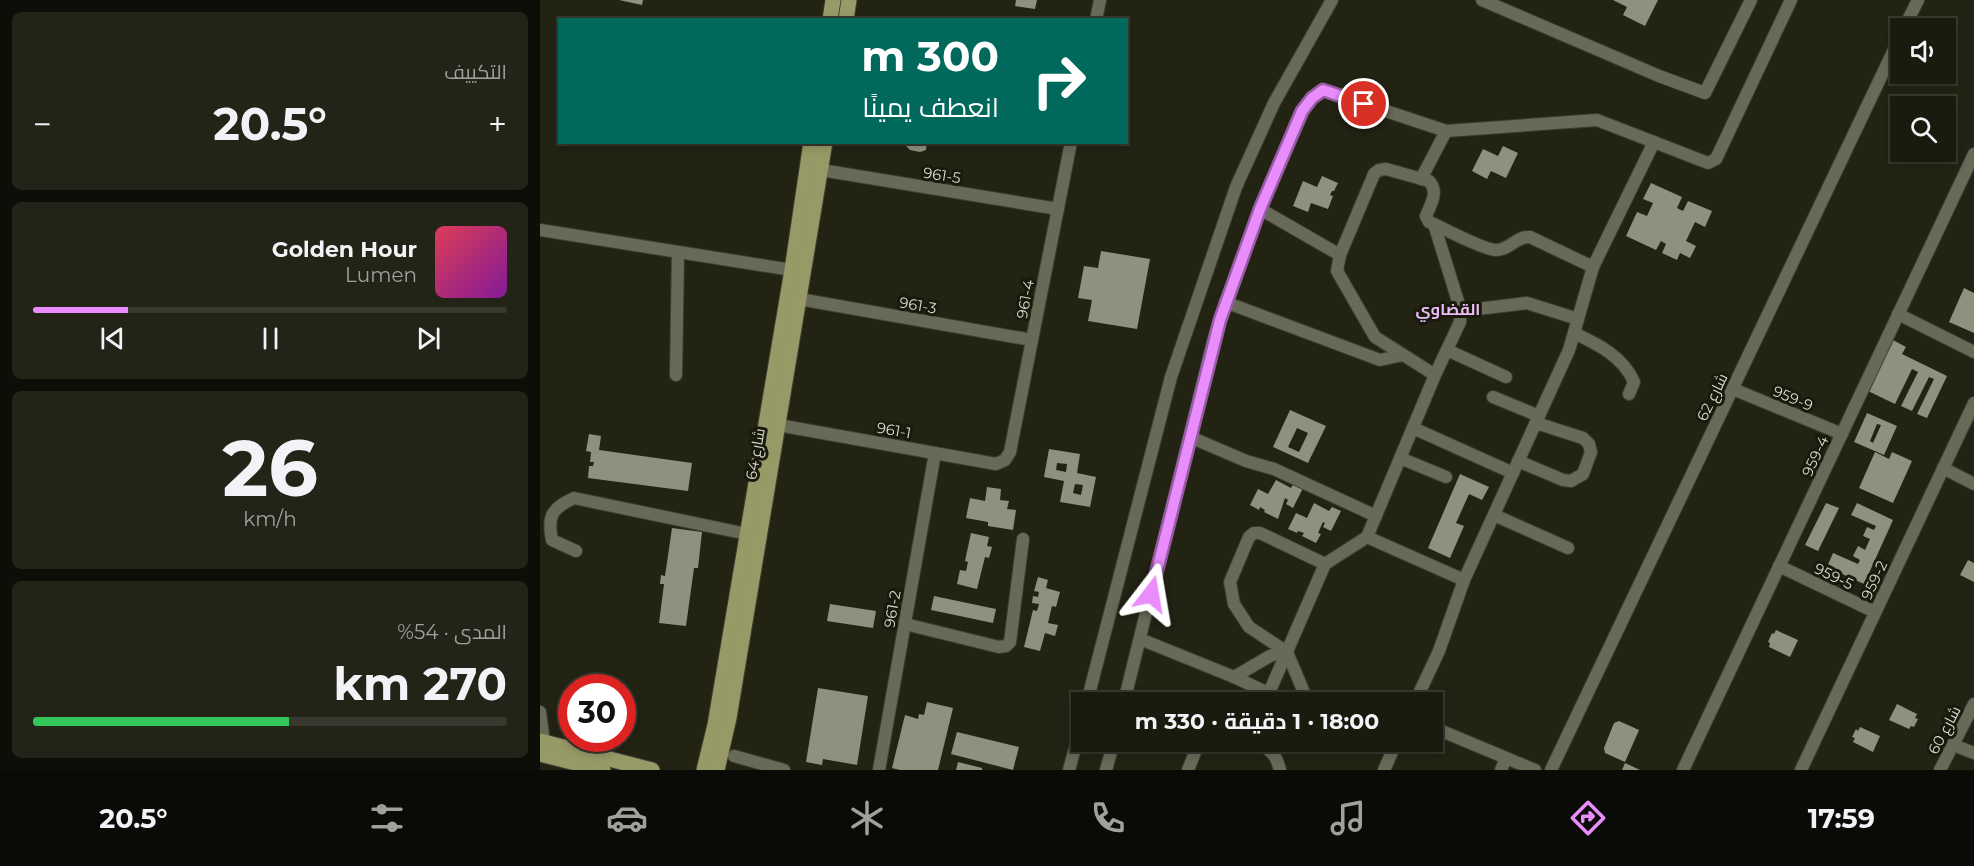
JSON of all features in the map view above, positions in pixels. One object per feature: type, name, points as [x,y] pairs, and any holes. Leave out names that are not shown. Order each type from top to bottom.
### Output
[{"type":"main road","points":[[830,18],[833,0]]},
{"type":"main road","points":[[846,18],[849,0]]},
{"type":"main road","name":"شارع 64","points":[[704,770],[715,725],[792,270],[811,144]]},
{"type":"main road","name":"شارع 64","points":[[717,770],[729,718],[825,144]]},
{"type":"main road","points":[[541,746],[603,770]]},
{"type":"main road","points":[[541,746],[652,770]]},
{"type":"street","points":[[1096,18],[1100,0]]},
{"type":"street","points":[[1090,692],[1171,377],[1236,187],[1274,103],[1332,0]]},
{"type":"street","points":[[1482,0],[1659,76],[1705,93],[1751,0]]},
{"type":"street","points":[[1127,692],[1214,338],[1225,302],[1260,209],[1302,111],[1312,98],[1323,90],[1446,130],[1597,120],[1708,163],[1716,159],[1791,0]]},
{"type":"street","points":[[1909,18],[1918,0]]},
{"type":"street","name":"شارع 62","points":[[1551,770],[1890,58]]},
{"type":"street","points":[[1421,179],[1446,130]]},
{"type":"street","points":[[1420,692],[1439,651],[1464,580],[1569,350],[1593,267],[1654,142]]},
{"type":"street","name":"961-4","points":[[1005,460],[1010,452],[1071,144]]},
{"type":"street","name":"959-4","points":[[1683,770],[1974,154]]},
{"type":"street","points":[[1435,375],[1376,337],[1337,271],[1340,255],[1374,174],[1379,170],[1386,169],[1429,181],[1434,186],[1435,191],[1426,216],[1429,222],[1494,250],[1506,248],[1523,237],[1530,237],[1593,267]]},
{"type":"street","name":"961-5","points":[[820,170],[1058,208]]},
{"type":"street","points":[[1260,209],[1340,255]]},
{"type":"street","points":[[1269,692],[1325,564],[1367,537],[1435,375],[1460,322],[1461,312],[1434,224]]},
{"type":"street","points":[[540,230],[792,270]]},
{"type":"street","points":[[676,375],[678,253]]},
{"type":"street","name":"961-3","points":[[799,299],[1032,340]]},
{"type":"street","points":[[1225,302],[1380,360],[1403,355]]},
{"type":"street","points":[[1461,312],[1527,303],[1578,319]]},
{"type":"street","points":[[1898,314],[1974,352]]},
{"type":"street","points":[[1574,333],[1603,347],[1621,363],[1634,382],[1629,393]]},
{"type":"street","points":[[1447,350],[1506,377]]},
{"type":"street","name":"959-9","points":[[1732,389],[1842,434]]},
{"type":"street","points":[[1413,428],[1516,467],[1563,480],[1571,482],[1583,474],[1591,452],[1589,444],[1583,438],[1493,397]]},
{"type":"street","name":"959-2","points":[[1801,770],[1974,403]]},
{"type":"street","name":"961-1","points":[[778,425],[996,464],[1005,460]]},
{"type":"street","points":[[1190,437],[1246,462],[1274,469],[1376,516]]},
{"type":"street","name":"961-2","points":[[879,770],[935,453]]},
{"type":"street","points":[[1400,458],[1446,477]]},
{"type":"street","points":[[1943,468],[1974,484]]},
{"type":"street","points":[[576,551],[552,540],[549,526],[552,513],[561,504],[574,498],[747,534]]},
{"type":"street","points":[[1494,515],[1568,549]]},
{"type":"street","points":[[1304,692],[1286,651],[1249,627],[1234,604],[1230,582],[1249,537],[1254,533],[1260,533],[1325,564]]},
{"type":"street","points":[[1367,537],[1464,580]]},
{"type":"street","points":[[905,624],[999,647],[1006,646],[1010,642],[1023,539]]},
{"type":"street","name":"959-5","points":[[1779,566],[1875,612]]},
{"type":"street","points":[[1140,639],[1234,677],[1258,692]]},
{"type":"street","points":[[1234,677],[1270,656],[1286,651]]},
{"type":"street","name":"شارع 60","points":[[1940,770],[1974,704]]},
{"type":"street","points":[[540,712],[541,746]]},
{"type":"street","points":[[1443,733],[1504,764],[1535,770]]},
{"type":"street","points":[[1953,745],[1974,753]]},
{"type":"street","points":[[1069,770],[1074,752]]},
{"type":"street","points":[[1106,770],[1110,752]]},
{"type":"street","points":[[1188,770],[1195,752]]},
{"type":"street","points":[[1272,752],[1280,770]]},
{"type":"street","points":[[1384,770],[1392,752]]},
{"type":"street","points":[[734,756],[784,770]]},
{"type":"building","points":[[619,0],[643,0],[642,5]]},
{"type":"building","points":[[1016,0],[1037,0],[1035,9],[1015,6]]},
{"type":"building","points":[[1613,0],[1658,0],[1645,26],[1623,15],[1627,7]]},
{"type":"building","points":[[906,144],[927,144],[926,150],[920,152],[910,150]]},
{"type":"building","points":[[1503,146],[1518,153],[1506,178],[1491,171],[1487,179],[1472,171],[1483,149],[1498,156]]},
{"type":"building","points":[[1322,176],[1338,183],[1330,195],[1333,196],[1328,209],[1311,203],[1308,212],[1293,206],[1303,181],[1317,187]]},
{"type":"building","points":[[1651,183],[1682,197],[1677,208],[1683,211],[1688,201],[1712,211],[1705,227],[1695,222],[1686,241],[1696,246],[1690,258],[1680,253],[1677,260],[1662,253],[1666,244],[1661,241],[1656,250],[1626,236],[1637,212],[1647,216],[1653,203],[1643,199]]},
{"type":"building","points":[[1101,251],[1150,259],[1137,329],[1088,321],[1092,300],[1078,298],[1084,266],[1098,268]]},
{"type":"building","points":[[1964,288],[1974,293],[1974,333],[1949,322]]},
{"type":"building","points":[[1893,340],[1906,347],[1902,354],[1947,376],[1927,418],[1917,414],[1934,379],[1929,377],[1912,411],[1901,406],[1918,372],[1912,369],[1895,404],[1868,391]]},
{"type":"building","points":[[1290,410],[1326,426],[1308,463],[1273,447]],"holes":[[[1297,428],[1308,433],[1299,452],[1288,447]]]},
{"type":"building","points":[[1867,413],[1897,426],[1884,455],[1854,442]],"holes":[[[1877,424],[1881,425],[1873,443],[1870,441]]]},
{"type":"building","points":[[589,434],[601,436],[599,450],[692,463],[688,491],[588,478],[589,466],[593,466],[594,462],[590,462],[591,452],[586,451]]},
{"type":"building","points":[[1049,449],[1080,454],[1077,473],[1096,477],[1090,507],[1060,502],[1064,481],[1044,477]],"holes":[[[1057,463],[1067,464],[1066,472],[1056,470]],[[1075,484],[1083,485],[1081,495],[1073,493]]]},
{"type":"building","points":[[1875,452],[1889,459],[1892,452],[1912,461],[1893,503],[1859,488]]},
{"type":"building","points":[[1460,474],[1489,487],[1482,500],[1469,494],[1456,523],[1464,526],[1450,558],[1428,548]]},
{"type":"building","points":[[1276,480],[1291,488],[1294,483],[1303,488],[1293,508],[1286,504],[1288,500],[1285,498],[1278,519],[1264,512],[1265,510],[1260,507],[1259,510],[1250,505],[1258,489],[1268,494]]},
{"type":"building","points":[[987,487],[1001,489],[1000,500],[1009,501],[1007,509],[1016,510],[1013,530],[988,526],[988,522],[966,518],[970,498],[985,501]]},
{"type":"building","points":[[1314,503],[1329,511],[1332,507],[1341,511],[1331,531],[1323,527],[1325,523],[1323,522],[1318,533],[1321,534],[1316,543],[1302,536],[1304,533],[1288,529],[1296,513],[1307,518]]},
{"type":"building","points":[[1826,503],[1839,508],[1818,551],[1805,545]]},
{"type":"building","points":[[1857,503],[1893,520],[1864,584],[1827,567],[1833,553],[1858,564],[1860,560],[1853,556],[1858,546],[1865,550],[1870,539],[1863,536],[1867,527],[1874,530],[1876,526],[1851,515]]},
{"type":"building","points":[[672,528],[702,532],[698,568],[694,568],[686,626],[659,623],[664,584],[660,584],[661,575],[665,576]]},
{"type":"building","points":[[971,533],[989,537],[987,546],[992,547],[989,558],[985,557],[977,589],[957,584],[960,570],[966,571],[968,562],[965,561]]},
{"type":"building","points":[[1968,560],[1974,563],[1974,582],[1960,575]]},
{"type":"building","points":[[1038,577],[1048,580],[1046,588],[1060,592],[1056,607],[1052,606],[1048,623],[1058,625],[1055,636],[1045,633],[1040,651],[1024,647],[1033,610],[1037,611],[1039,604],[1032,603],[1033,596],[1038,597],[1039,592],[1034,591]]},
{"type":"building","points":[[934,596],[996,609],[993,623],[931,610]]},
{"type":"building","points":[[830,604],[876,611],[873,628],[827,621]]},
{"type":"building","points":[[1776,630],[1798,640],[1790,657],[1769,647],[1768,642]]},
{"type":"building","points":[[818,688],[868,696],[857,765],[823,759],[822,765],[806,762]]},
{"type":"building","points":[[927,702],[953,708],[938,770],[892,768],[905,715],[918,719],[919,714],[924,715]]},
{"type":"building","points":[[1897,704],[1917,714],[1915,718],[1918,719],[1914,727],[1911,726],[1909,729],[1889,720]]},
{"type":"building","points":[[1619,721],[1639,730],[1625,762],[1605,753],[1604,748],[1614,723]]},
{"type":"building","points":[[1860,727],[1880,736],[1873,752],[1853,742],[1855,738],[1852,737],[1856,729],[1858,731]]},
{"type":"building","points":[[957,732],[1019,747],[1013,770],[951,754]]},
{"type":"building","points":[[958,762],[982,768],[982,770],[956,770]]},
{"type":"building","points":[[1625,763],[1640,770],[1622,770]]},
{"type":"district","name":"القضاوي","points":[[1448,309]]},
{"type":"route","points":[[1151,594],[1214,338],[1225,302],[1260,209],[1302,111],[1312,98],[1323,90],[1364,104]]}]
